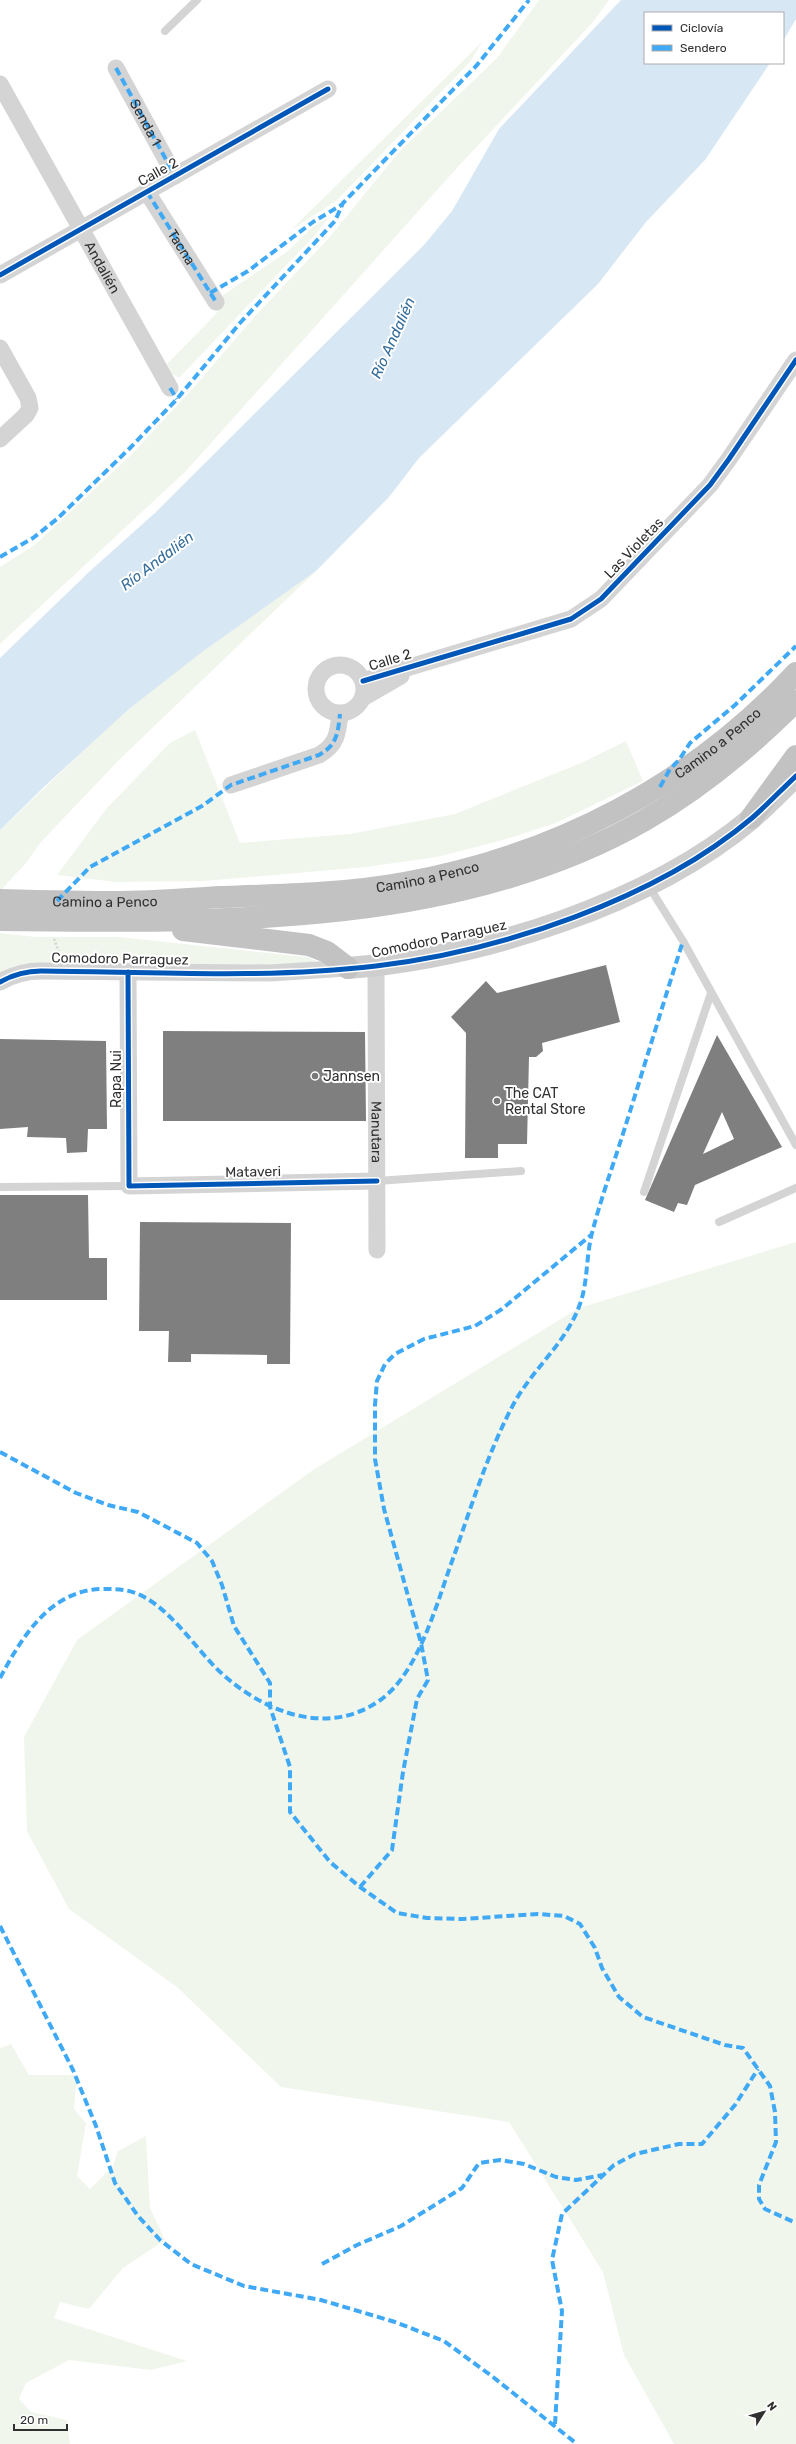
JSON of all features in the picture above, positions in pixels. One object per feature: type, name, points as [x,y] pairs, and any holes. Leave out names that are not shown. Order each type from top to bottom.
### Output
[{"type":"highway","name":"Camino a Penco","points":[[0,900],[118,902],[363,889],[418,881],[480,866],[555,841],[591,825],[660,787],[725,741],[796,674]]},
{"type":"highway","name":"Camino a Penco","points":[[0,920],[49,929],[112,921],[285,916],[342,911],[435,896],[531,870],[612,838],[677,801],[736,756],[796,701]]},
{"type":"highway","points":[[751,818],[796,756]]},
{"type":"highway","points":[[112,921],[309,946],[327,952],[348,968]]},
{"type":"street","name":"Senda 1","points":[[116,68],[175,176]]},
{"type":"street","name":"Andalién","points":[[0,84],[170,388]]},
{"type":"street","name":"Calle 2","points":[[0,275],[328,89]]},
{"type":"street","name":"Tacna","points":[[147,192],[216,302]]},
{"type":"street","points":[[0,348],[28,398],[30,408],[26,415],[0,439]]},
{"type":"street","name":"Las Violetas","points":[[424,663],[571,619],[601,599],[710,485],[729,460],[796,360]]},
{"type":"street","name":"Calle 2","points":[[363,681],[424,663]]},
{"type":"street","points":[[363,698],[363,681],[355,670],[348,666],[337,664],[322,672],[317,682],[315,690],[318,700],[330,712],[340,714],[348,713],[356,708],[363,698],[424,663]]},
{"type":"street","points":[[231,785],[319,755],[330,749],[337,739],[340,714]]},
{"type":"street","name":"Comodoro Parraguez","points":[[0,982],[11,976],[26,971],[41,970],[270,973],[376,966],[436,955],[507,938],[568,919],[648,884],[706,851],[751,818],[796,776]]},
{"type":"street","name":"Manutara","points":[[376,966],[377,1250]]},
{"type":"street","name":"Rapa Nui","points":[[128,972],[129,1186]]},
{"type":"street","name":"Mataveri","points":[[129,1186],[377,1182]]},
{"type":"lane","points":[[165,31],[197,0]]},
{"type":"lane","points":[[648,884],[683,941],[796,1145]]},
{"type":"lane","points":[[644,1192],[711,993]]},
{"type":"lane","points":[[377,1182],[521,1171]]},
{"type":"lane","points":[[0,1187],[129,1186]]},
{"type":"lane","points":[[719,1222],[796,1188]]},
{"type":"path","points":[[49,929],[62,959]]},
{"type":"shaded area","points":[[539,0],[609,0],[593,22],[456,169],[186,471],[0,644],[0,567],[36,544],[132,454],[195,386],[255,316],[328,239],[398,153],[497,58]]},
{"type":"shaded area","points":[[483,41],[469,63],[336,201],[291,230]]},
{"type":"shaded area","points":[[329,217],[318,232],[179,378],[172,374],[167,364],[215,315],[221,307],[223,295],[288,251],[313,227]]},
{"type":"shaded area","points":[[316,571],[119,760],[40,843],[27,862],[0,891],[0,830],[95,739],[150,691],[220,638]]},
{"type":"shaded area","points":[[195,730],[240,843],[350,834],[455,814],[581,763],[626,741],[643,781],[556,823],[503,840],[437,857],[366,867],[204,881],[116,882],[57,875],[107,808],[170,743]]},
{"type":"shaded area","points":[[0,933],[36,937],[119,937],[306,957],[316,961],[297,965],[25,964],[12,967],[0,974]]},
{"type":"shaded area","points":[[796,1242],[796,2444],[674,2444],[624,2355],[603,2272],[509,2122],[281,2087],[177,1987],[69,1909],[27,1831],[24,1737],[77,1640],[313,1470],[579,1308]]},
{"type":"shaded area","points":[[11,2044],[29,2075],[77,2075],[74,2109],[86,2123],[77,2176],[90,2189],[113,2166],[118,2151],[146,2136],[150,2208],[165,2240],[123,2268],[89,2309],[60,2302],[54,2318],[187,2361],[151,2370],[69,2360],[26,2383],[19,2399],[31,2412],[67,2420],[70,2444],[0,2444],[0,2048]]},
{"type":"water","name":"Río Andalién","points":[[621,0],[796,0],[796,19],[784,39],[784,12],[644,12],[644,64],[769,64],[705,160],[646,222],[598,284],[419,458],[389,497],[316,571],[202,652],[129,709],[46,785],[0,830],[0,658],[90,571],[156,512],[424,245],[452,211],[499,129]]},
{"type":"building","name":"The CAT Rental Store","points":[[606,965],[620,1022],[542,1043],[543,1051],[536,1057],[529,1057],[527,1144],[498,1144],[498,1158],[465,1158],[466,1033],[451,1017],[486,981],[497,993]]},
{"type":"building","points":[[163,1031],[365,1032],[366,1121],[163,1121]]},
{"type":"building","points":[[717,1035],[782,1147],[695,1185],[687,1205],[678,1203],[674,1212],[645,1200]],"holes":[[[722,1112],[734,1139],[703,1154]]]},
{"type":"building","points":[[0,1039],[106,1041],[107,1129],[88,1129],[87,1152],[67,1153],[66,1138],[27,1137],[28,1127],[0,1129]]},
{"type":"building","points":[[0,1195],[88,1195],[89,1258],[107,1258],[107,1300],[0,1300]]},
{"type":"building","points":[[140,1222],[291,1223],[290,1364],[267,1364],[267,1355],[191,1354],[191,1362],[168,1362],[169,1331],[139,1331]]},
{"type":"marked path","points":[[0,557],[33,538],[57,519],[130,448],[177,399],[240,323],[335,221],[343,203],[477,65],[529,0]]},
{"type":"marked path","points":[[116,68],[175,176]]},
{"type":"marked path","points":[[147,192],[216,302]]},
{"type":"marked path","points":[[210,293],[248,271],[313,222],[343,204]]},
{"type":"marked path","points":[[170,388],[177,399]]},
{"type":"marked path","points":[[660,787],[670,769],[679,760],[690,743],[735,705],[796,646]]},
{"type":"marked path","points":[[57,901],[90,867],[202,806],[231,785],[319,755],[330,747],[336,738],[340,714]]},
{"type":"marked path","points":[[0,1678],[28,1632],[40,1618],[53,1607],[67,1598],[84,1591],[114,1589],[135,1593],[156,1605],[174,1621],[215,1667],[232,1682],[271,1706],[292,1714],[314,1718],[336,1718],[358,1712],[379,1701],[393,1688],[406,1672],[417,1654],[426,1633],[481,1479],[503,1424],[520,1394],[566,1332],[580,1304],[583,1296],[590,1242],[595,1221],[683,941]]},
{"type":"marked path","points":[[360,1887],[392,1850],[403,1772],[417,1699],[428,1680],[421,1643],[384,1509],[375,1459],[375,1405],[377,1381],[385,1364],[395,1354],[424,1339],[475,1326],[502,1309],[591,1235]]},
{"type":"marked path","points":[[0,1452],[76,1493],[108,1505],[138,1512],[197,1543],[212,1561],[222,1585],[234,1626],[270,1683],[270,1707],[290,1767],[290,1812],[330,1862],[360,1887],[397,1913],[427,1918],[462,1919],[538,1914],[564,1916],[580,1924],[595,1948],[602,1968],[619,1997],[643,2017],[725,2045],[743,2048],[770,2086],[775,2112],[776,2142],[759,2185],[759,2199],[765,2209],[796,2223]]},
{"type":"marked path","points":[[0,1926],[73,2070],[96,2126],[115,2183],[138,2216],[160,2240],[191,2264],[244,2286],[321,2300],[395,2322],[444,2341],[493,2377],[577,2444]]},
{"type":"marked path","points":[[555,2424],[562,2311],[552,2260],[562,2214],[614,2165],[635,2154],[679,2144],[702,2144],[735,2105],[758,2069]]},
{"type":"marked path","points":[[322,2264],[357,2245],[401,2226],[462,2188],[479,2163],[500,2160],[524,2164],[556,2177],[576,2180],[603,2175]]},
{"type":"cycle path","points":[[0,275],[328,89]]},
{"type":"cycle path","points":[[363,681],[571,619],[601,599],[710,485],[796,360]]},
{"type":"cycle path","points":[[0,982],[15,975],[36,971],[251,974],[335,970],[424,959],[474,948],[524,934],[574,917],[623,897],[670,874],[713,847],[752,818],[796,776]]},
{"type":"cycle path","points":[[128,972],[129,1186],[377,1181]]},
{"type":"place","name":"Jannsen","points":[[315,1076]]},
{"type":"place","name":"The CAT Rental Store","points":[[497,1101]]}]
